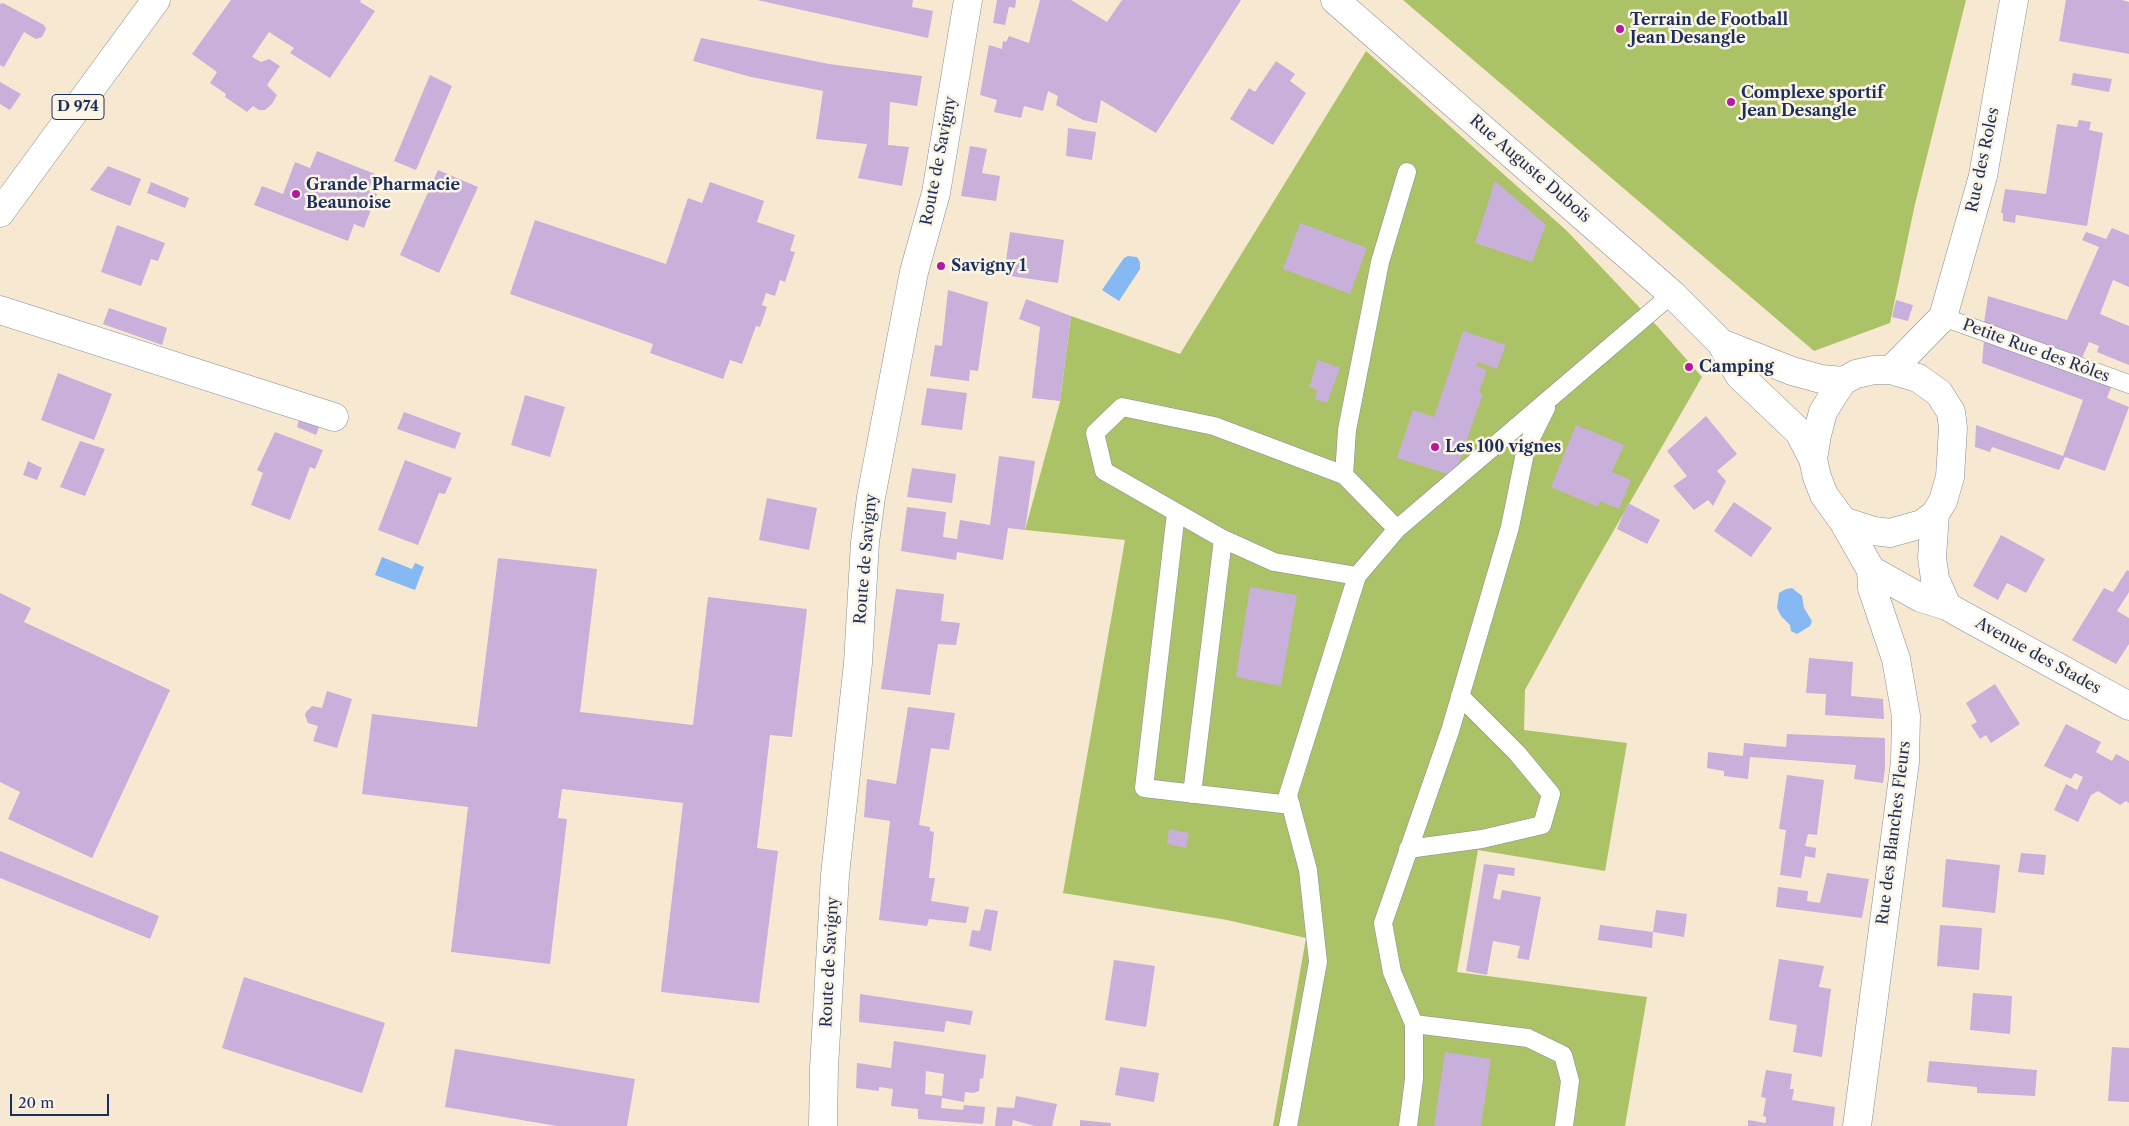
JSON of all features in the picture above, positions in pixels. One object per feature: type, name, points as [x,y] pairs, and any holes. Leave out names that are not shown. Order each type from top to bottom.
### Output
[{"type":"street","name":"D 974","points":[[0,214],[156,0]]},
{"type":"street","name":"Route de Savigny","points":[[824,1126],[824,1068],[835,876],[858,664],[865,542],[871,497],[912,282],[936,193],[968,0]]},
{"type":"street","name":"Rue Auguste Dubois","points":[[1335,0],[1672,294],[1721,343],[1739,375],[1799,432],[1813,459]]},
{"type":"street","name":"Rue des Roles","points":[[1943,317],[1983,176],[2014,0]]},
{"type":"street","points":[[0,310],[334,417]]},
{"type":"street","points":[[1891,370],[1943,317]]},
{"type":"street","name":"Rue Auguste Dubois","points":[[1721,343],[1792,371],[1821,379],[1843,382]]},
{"type":"street","points":[[1874,370],[1891,370],[1918,378],[1939,393],[1951,412],[1953,428],[1950,477],[1943,501],[1935,514],[1922,524],[1890,533],[1874,531],[1843,521],[1824,495],[1813,459],[1823,412],[1843,382],[1856,374],[1874,370]]},
{"type":"street","points":[[1935,514],[1932,558],[1935,580],[1947,606]]},
{"type":"street","name":"Rue des Blanches Fleurs","points":[[1843,521],[1871,570],[1872,588],[1896,659],[1906,716],[1905,762],[1857,1126]]},
{"type":"street","name":"Avenue des Stades","points":[[1871,570],[1921,598],[1947,606],[2129,706]]},
{"type":"lane","points":[[1344,475],[1347,430],[1380,262],[1407,172]]},
{"type":"lane","points":[[1288,1126],[1318,962],[1308,870],[1288,795],[1356,576],[1397,529],[1672,294]]},
{"type":"lane","name":"Petite Rue des Rôles","points":[[1943,317],[2129,384]]},
{"type":"lane","points":[[1408,1126],[1414,1079],[1414,1024],[1392,972],[1383,923],[1450,731],[1510,527],[1526,448],[1549,400]]},
{"type":"lane","points":[[1356,576],[1274,562],[1222,539],[1104,471],[1095,433],[1122,407],[1214,426],[1344,475],[1397,529]]},
{"type":"lane","points":[[1176,513],[1144,788],[1291,805]]},
{"type":"lane","points":[[1192,794],[1222,539]]},
{"type":"lane","points":[[1408,850],[1482,839],[1542,825],[1551,794],[1517,753],[1460,696]]},
{"type":"lane","points":[[1414,1024],[1528,1038],[1563,1055],[1570,1081],[1564,1126]]},
{"type":"green space","name":"Complexe sportif Jean Desangle","points":[[1403,0],[1966,0],[1915,204],[1890,323],[1814,351]]},
{"type":"green space","points":[[1366,51],[1567,231],[1658,327],[1702,377],[1583,584],[1525,690],[1524,730],[1627,743],[1605,871],[1478,850],[1457,972],[1647,997],[1625,1126],[1273,1126],[1306,938],[1227,920],[1063,893],[1125,540],[1025,530],[1060,402],[1071,316],[1180,354]]},
{"type":"water","points":[[1128,256],[1137,257],[1140,262],[1140,269],[1119,301],[1102,290],[1124,258]]},
{"type":"water","points":[[382,557],[412,569],[415,563],[424,567],[415,590],[375,575]]},
{"type":"water","points":[[1792,588],[1802,596],[1804,608],[1812,621],[1810,626],[1797,634],[1791,631],[1790,625],[1781,616],[1777,608],[1779,593]]},
{"type":"building","points":[[231,0],[361,0],[360,2],[375,11],[330,78],[290,53],[294,48],[269,32],[252,57],[261,62],[269,59],[280,66],[267,85],[277,95],[272,104],[265,110],[259,110],[253,106],[247,112],[225,97],[226,94],[210,83],[217,72],[192,54]]},
{"type":"building","points":[[757,0],[913,0],[912,7],[933,11],[928,38]]},
{"type":"building","points":[[997,0],[1016,0],[1015,8],[1009,7],[1005,25],[993,23]]},
{"type":"building","points":[[1040,0],[1071,0],[1107,22],[1122,0],[1241,0],[1156,133],[1101,100],[1097,123],[1083,120],[1056,105],[1058,96],[1048,91],[1043,111],[1024,106],[1021,118],[994,112],[997,100],[980,95],[989,45],[1002,49],[1003,41],[1006,42],[1009,36],[1029,43]]},
{"type":"building","points":[[2066,0],[2122,0],[2129,2],[2129,54],[2059,41]]},
{"type":"building","points":[[3,3],[44,25],[46,29],[42,37],[36,39],[24,32],[4,67],[0,65],[0,4]]},
{"type":"building","points":[[701,38],[829,64],[922,76],[917,106],[890,102],[888,145],[909,147],[902,186],[858,178],[867,144],[816,139],[823,91],[751,77],[693,61]]},
{"type":"building","points":[[1276,61],[1295,74],[1290,81],[1306,93],[1273,145],[1230,119],[1249,88],[1255,92]]},
{"type":"building","points":[[2073,73],[2112,79],[2109,92],[2071,85]]},
{"type":"building","points":[[430,75],[452,86],[416,170],[394,161]]},
{"type":"building","points":[[0,82],[21,94],[10,110],[0,104]]},
{"type":"building","points":[[2079,120],[2091,122],[2089,130],[2103,133],[2087,226],[2016,215],[2015,223],[2003,221],[2003,213],[2001,213],[2005,189],[2046,194],[2057,124],[2077,127]]},
{"type":"building","points":[[1068,128],[1096,132],[1092,160],[1066,156]]},
{"type":"building","points":[[970,146],[987,149],[982,173],[1000,176],[996,201],[961,196]]},
{"type":"building","points":[[317,151],[375,174],[368,190],[377,194],[364,228],[354,224],[348,241],[254,205],[262,186],[283,194],[295,162],[310,168]]},
{"type":"building","points":[[108,166],[141,179],[130,206],[90,190]]},
{"type":"building","points":[[438,170],[478,187],[439,273],[400,255]]},
{"type":"building","points":[[1495,181],[1546,225],[1532,262],[1475,243]]},
{"type":"building","points":[[151,182],[189,198],[185,208],[147,193]]},
{"type":"building","points":[[710,182],[764,201],[757,222],[795,235],[790,251],[795,252],[785,282],[780,280],[775,296],[766,293],[762,305],[767,307],[760,327],[756,326],[742,364],[730,360],[723,379],[650,353],[653,344],[510,294],[535,220],[666,264],[688,198],[702,203]]},
{"type":"building","points":[[1300,223],[1367,248],[1350,294],[1283,269]]},
{"type":"building","points":[[117,225],[165,243],[158,261],[151,259],[141,286],[101,272]]},
{"type":"building","points":[[2112,228],[2129,235],[2129,287],[2113,280],[2100,314],[2129,326],[2129,365],[2097,352],[2099,346],[2089,342],[2082,358],[1984,323],[1988,296],[2067,320],[2099,247],[2082,240],[2086,232],[2106,239]]},
{"type":"building","points":[[1010,232],[1064,240],[1058,283],[1004,275]]},
{"type":"building","points":[[948,290],[988,302],[978,371],[970,370],[969,381],[930,376],[935,345],[942,346]]},
{"type":"building","points":[[1026,299],[1071,316],[1060,401],[1032,398],[1040,327],[1019,319]]},
{"type":"building","points":[[1896,300],[1913,305],[1908,321],[1892,317]]},
{"type":"building","points":[[109,308],[167,328],[162,345],[103,324]]},
{"type":"building","points":[[1463,331],[1506,345],[1497,369],[1478,362],[1476,366],[1487,370],[1479,392],[1483,394],[1454,476],[1397,458],[1413,410],[1434,417]]},
{"type":"building","points":[[1984,340],[2112,385],[2107,398],[2129,407],[2105,471],[2065,457],[2059,470],[1992,447],[1990,452],[1975,447],[1976,425],[2063,456],[2083,400],[1982,363]]},
{"type":"building","points":[[1318,360],[1340,368],[1327,403],[1315,399],[1317,390],[1309,387]]},
{"type":"building","points":[[58,373],[112,394],[94,440],[41,420]]},
{"type":"building","points":[[927,388],[967,393],[962,430],[921,425]]},
{"type":"building","points":[[525,395],[565,407],[550,457],[511,445]]},
{"type":"building","points":[[404,412],[461,433],[455,449],[397,429]]},
{"type":"building","points":[[1706,416],[1737,454],[1717,471],[1726,481],[1713,506],[1708,500],[1694,510],[1673,486],[1687,476],[1667,451]]},
{"type":"building","points":[[299,420],[319,427],[316,435],[297,427]]},
{"type":"building","points":[[1576,425],[1624,445],[1612,472],[1631,480],[1619,509],[1600,501],[1598,507],[1551,487]]},
{"type":"building","points":[[275,432],[323,450],[315,469],[310,467],[290,520],[251,505],[263,473],[257,470]]},
{"type":"building","points":[[80,441],[105,449],[85,496],[60,487]]},
{"type":"building","points":[[999,456],[1035,461],[1025,530],[1008,528],[1003,560],[957,552],[956,560],[901,551],[907,507],[946,512],[943,537],[957,539],[960,520],[990,525]]},
{"type":"building","points":[[405,460],[452,478],[445,494],[439,493],[418,545],[378,530]]},
{"type":"building","points":[[28,461],[42,468],[37,480],[23,475]]},
{"type":"building","points":[[912,468],[956,474],[952,503],[907,497]]},
{"type":"building","points":[[767,498],[817,508],[809,550],[759,540]]},
{"type":"building","points":[[1734,502],[1772,528],[1751,557],[1714,531]]},
{"type":"building","points":[[1628,503],[1660,520],[1647,544],[1617,529]]},
{"type":"building","points":[[2001,535],[2045,559],[2026,593],[2007,583],[1998,600],[1973,586]]},
{"type":"building","points":[[498,558],[597,569],[580,712],[693,725],[708,597],[807,609],[792,737],[770,735],[757,848],[778,851],[759,1003],[661,992],[683,803],[562,789],[558,818],[567,819],[550,964],[451,952],[468,807],[362,794],[372,714],[477,727]]},
{"type":"building","points":[[2127,570],[2129,571],[2129,592],[2117,611],[2129,618],[2129,644],[2116,664],[2072,640],[2104,588],[2113,592]]},
{"type":"building","points":[[1250,587],[1297,595],[1281,686],[1236,677]]},
{"type":"building","points":[[896,589],[944,594],[941,621],[960,623],[956,645],[938,644],[930,695],[881,689]]},
{"type":"building","points":[[0,593],[31,608],[24,622],[170,690],[92,858],[8,819],[20,792],[0,782]]},
{"type":"building","points":[[1809,658],[1853,662],[1851,696],[1883,699],[1884,719],[1825,715],[1826,694],[1806,693]]},
{"type":"building","points":[[1995,684],[2020,724],[1991,743],[1986,735],[1980,739],[1971,725],[1977,722],[1966,703]]},
{"type":"building","points":[[327,691],[352,699],[337,748],[313,741],[318,726],[308,723],[305,715],[312,706],[322,708]]},
{"type":"building","points":[[908,707],[955,713],[949,750],[931,748],[919,825],[930,827],[930,831],[934,832],[929,878],[935,878],[931,901],[969,907],[966,923],[929,919],[927,926],[879,920],[890,821],[864,817],[867,779],[896,784]]},
{"type":"building","points":[[2066,724],[2101,742],[2096,752],[2112,761],[2116,754],[2129,761],[2129,803],[2126,801],[2120,805],[2098,791],[2091,795],[2078,822],[2054,810],[2066,784],[2077,790],[2083,777],[2075,773],[2071,779],[2044,766]]},
{"type":"building","points":[[1787,734],[1885,738],[1883,783],[1854,779],[1856,765],[1750,757],[1748,779],[1724,776],[1724,771],[1707,768],[1708,752],[1743,756],[1744,743],[1786,747]]},
{"type":"building","points":[[1787,775],[1824,780],[1817,835],[1808,834],[1805,846],[1816,848],[1815,858],[1805,856],[1801,878],[1780,875],[1786,830],[1779,829]]},
{"type":"building","points":[[1169,829],[1189,833],[1186,848],[1167,844]]},
{"type":"building","points":[[0,851],[159,916],[150,939],[0,878]]},
{"type":"building","points":[[2021,853],[2046,855],[2044,875],[2018,872]]},
{"type":"building","points":[[1946,859],[2000,865],[1995,913],[1942,907]]},
{"type":"building","points":[[1484,864],[1515,868],[1514,876],[1498,874],[1493,898],[1500,900],[1502,890],[1541,897],[1529,960],[1517,958],[1520,946],[1493,941],[1487,975],[1466,971]]},
{"type":"building","points":[[1827,873],[1869,879],[1862,918],[1776,907],[1778,887],[1808,891],[1807,901],[1820,903]]},
{"type":"building","points":[[985,909],[998,911],[991,951],[969,946],[972,930],[980,931]]},
{"type":"building","points":[[1656,910],[1687,914],[1684,937],[1653,932]]},
{"type":"building","points":[[1600,925],[1653,932],[1652,948],[1598,940]]},
{"type":"building","points":[[1940,925],[1982,928],[1979,970],[1937,966]]},
{"type":"building","points":[[1779,959],[1824,966],[1819,987],[1831,989],[1822,1057],[1793,1052],[1797,1025],[1769,1020]]},
{"type":"building","points":[[1114,960],[1155,966],[1146,1027],[1105,1020]]},
{"type":"building","points":[[244,977],[385,1023],[362,1093],[222,1048]]},
{"type":"building","points":[[1973,993],[2012,996],[2010,1034],[1970,1030]]},
{"type":"building","points":[[860,994],[973,1011],[970,1025],[946,1021],[944,1032],[859,1022]]},
{"type":"building","points":[[894,1041],[986,1055],[983,1079],[980,1078],[979,1091],[973,1093],[965,1092],[964,1102],[942,1098],[941,1108],[963,1110],[964,1105],[985,1107],[983,1124],[918,1119],[918,1109],[891,1106],[893,1089],[879,1087],[879,1091],[856,1088],[857,1063],[891,1068]],"holes":[[[926,1071],[944,1074],[942,1096],[925,1094]]]},
{"type":"building","points":[[2112,1047],[2129,1048],[2129,1102],[2108,1101]]},
{"type":"building","points":[[455,1049],[635,1079],[627,1126],[557,1126],[445,1107]]},
{"type":"building","points":[[1445,1052],[1491,1059],[1481,1126],[1434,1126]]},
{"type":"building","points":[[1929,1061],[2037,1070],[2035,1096],[1977,1093],[1977,1087],[1927,1082]]},
{"type":"building","points":[[1120,1067],[1159,1073],[1154,1102],[1115,1095]]},
{"type":"building","points":[[1766,1070],[1792,1074],[1790,1089],[1794,1089],[1792,1100],[1835,1107],[1833,1126],[1748,1126],[1748,1120],[1766,1123],[1766,1117],[1763,1116],[1766,1098],[1761,1097]]},
{"type":"building","points":[[1016,1096],[1057,1104],[1052,1126],[1035,1126],[1013,1120],[1012,1126],[995,1126],[997,1107],[1014,1108]]},
{"type":"building","points":[[1080,1120],[1111,1123],[1111,1126],[1080,1126]]},
{"type":"place","name":"Terrain de Football Jean Desangle","points":[[1620,29]]},
{"type":"place","name":"Complexe sportif Jean Desangle","points":[[1731,102]]},
{"type":"place","name":"Grande Pharmacie Beaunoise","points":[[296,194]]},
{"type":"place","name":"Savigny 1","points":[[941,266]]},
{"type":"place","name":"Camping","points":[[1689,367]]},
{"type":"place","name":"Les 100 vignes","points":[[1435,447]]}]
